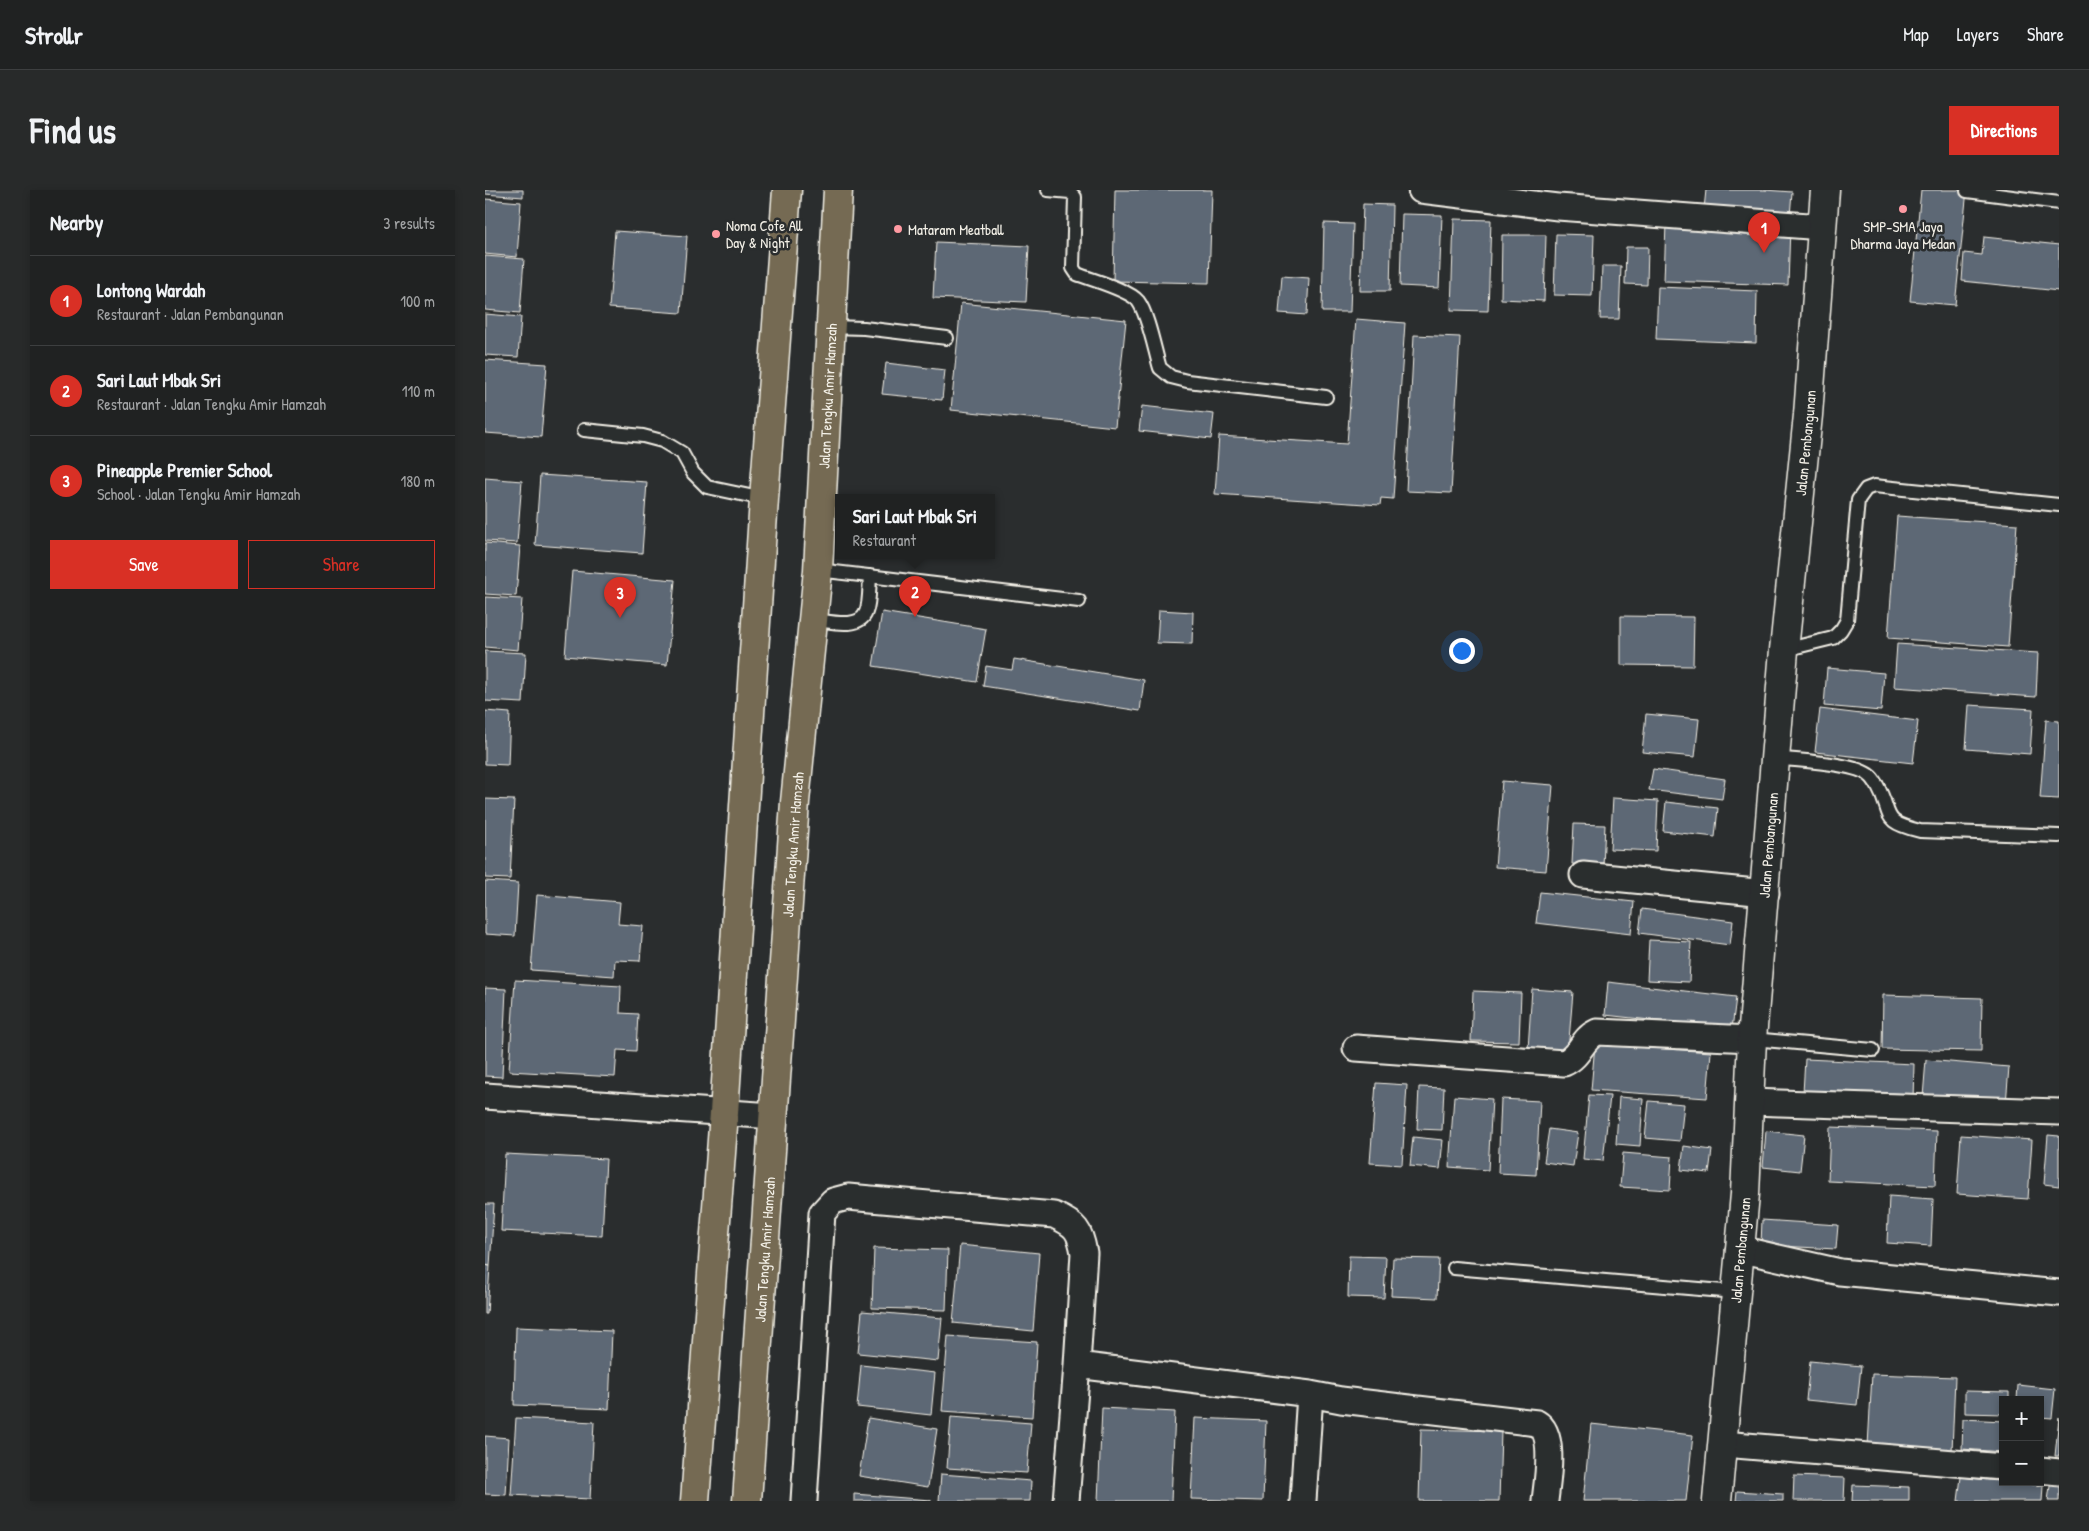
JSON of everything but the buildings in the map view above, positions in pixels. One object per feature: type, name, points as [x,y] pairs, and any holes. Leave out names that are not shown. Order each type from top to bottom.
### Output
[{"type":"main road","points":[[695,1501],[724,1113],[763,499],[787,190]]},
{"type":"main road","name":"Jalan Tengku Amir Hamzah","points":[[747,1501],[795,802],[818,570],[838,190]]},
{"type":"street","points":[[1421,190],[1558,208],[1822,227]]},
{"type":"street","name":"Jalan Pembangunan","points":[[1717,1501],[1745,1194],[1751,1102],[1752,1039],[1766,893],[1784,650],[1808,415],[1825,190]]},
{"type":"street","points":[[1583,875],[1766,893]]},
{"type":"street","points":[[1357,1048],[1564,1063],[1573,1059],[1586,1039],[1597,1032],[1752,1039]]},
{"type":"street","points":[[485,1096],[773,1116]]},
{"type":"street","points":[[1751,1102],[2059,1112]]},
{"type":"street","points":[[804,1501],[822,1212],[833,1201],[848,1197],[1055,1215],[1071,1222],[1081,1236],[1084,1253],[1066,1501]]},
{"type":"street","points":[[1739,1250],[1840,1272],[2059,1293]]},
{"type":"street","points":[[1077,1365],[1310,1394],[1341,1400],[1537,1423],[1548,1437],[1545,1501]]},
{"type":"street","points":[[1303,1501],[1310,1394]]},
{"type":"street","points":[[1723,1444],[1999,1467]]},
{"type":"street","points":[[2044,1470],[2059,1472]]},
{"type":"lane","points":[[1048,190],[1070,192],[1075,198],[1073,268],[1077,274],[1125,292],[1137,300],[1143,310],[1159,368],[1163,372],[1187,381],[1326,397]]},
{"type":"lane","points":[[1967,191],[2059,203]]},
{"type":"lane","points":[[831,327],[864,328],[947,338]]},
{"type":"lane","points":[[584,430],[643,436],[662,441],[681,454],[693,473],[707,486],[763,499]]},
{"type":"lane","points":[[1784,650],[1833,638],[1847,620],[1858,500],[1865,489],[1874,486],[2059,505]]},
{"type":"lane","points":[[818,570],[1079,601]]},
{"type":"lane","points":[[814,620],[855,622],[862,619],[866,612],[870,576]]},
{"type":"lane","points":[[1776,758],[1854,768],[1871,776],[1881,793],[1888,817],[1901,827],[1920,832],[2059,836]]},
{"type":"lane","points":[[1752,1039],[1873,1050]]},
{"type":"lane","points":[[1453,1268],[1735,1292]]},
{"type":"place","name":"SMP-SMA Jaya Dharma Jaya Medan","points":[[1903,209]]},
{"type":"place","name":"Mataram Meatball","points":[[898,229]]},
{"type":"place","name":"Noma Cofe All Day & Night","points":[[716,234]]},
{"type":"place","name":"Lontong Wardah","points":[[1764,253]]},
{"type":"place","name":"Sari Laut Mbak Sri","points":[[915,617]]},
{"type":"place","name":"Pineapple Premier School","points":[[620,618]]}]
